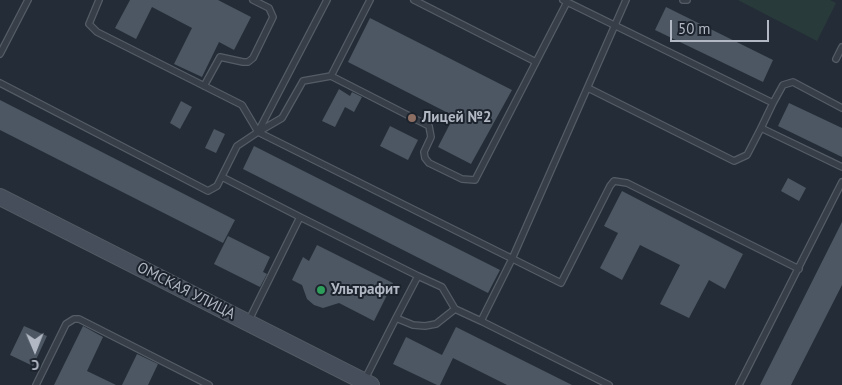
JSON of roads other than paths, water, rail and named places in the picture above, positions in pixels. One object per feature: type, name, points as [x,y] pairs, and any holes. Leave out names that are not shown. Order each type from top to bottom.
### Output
[{"type":"main road","name":"ОМСКАЯ УЛИЦА","points":[[0,197],[368,383]]},
{"type":"lane","points":[[0,54],[28,0]]},
{"type":"lane","points":[[99,0],[89,24],[97,32],[245,107],[258,132],[561,283],[610,186],[614,182],[619,181],[799,268]]},
{"type":"lane","points":[[204,86],[220,57],[243,62],[248,62],[253,58],[273,17],[269,8],[253,0]]},
{"type":"lane","points":[[258,132],[327,0]]},
{"type":"lane","points":[[331,76],[370,0]]},
{"type":"lane","points":[[414,0],[536,62]]},
{"type":"lane","points":[[481,321],[512,259],[626,0]]},
{"type":"lane","points":[[0,83],[208,190],[217,186],[236,146],[282,118],[303,81],[331,76],[429,126],[431,137],[424,152],[425,158],[429,163],[469,181],[475,180],[566,1],[613,26],[773,103]]},
{"type":"lane","points":[[836,59],[842,47]]},
{"type":"lane","points":[[588,88],[734,160],[739,160],[747,155],[783,85],[788,82],[793,82],[842,108]]},
{"type":"lane","points":[[761,128],[842,167]]},
{"type":"lane","points":[[222,177],[442,288],[456,309],[609,385]]},
{"type":"lane","points":[[739,385],[842,182]]},
{"type":"lane","points":[[248,322],[300,216]]},
{"type":"lane","points":[[368,383],[396,318],[418,276]]},
{"type":"lane","points":[[396,318],[413,325],[424,326],[436,324],[456,309]]},
{"type":"lane","points":[[36,385],[66,324],[74,319],[209,385]]},
{"type":"place","name":"Лицей №2","points":[[412,118]]},
{"type":"place","name":"Ультрафит","points":[[321,290]]}]
